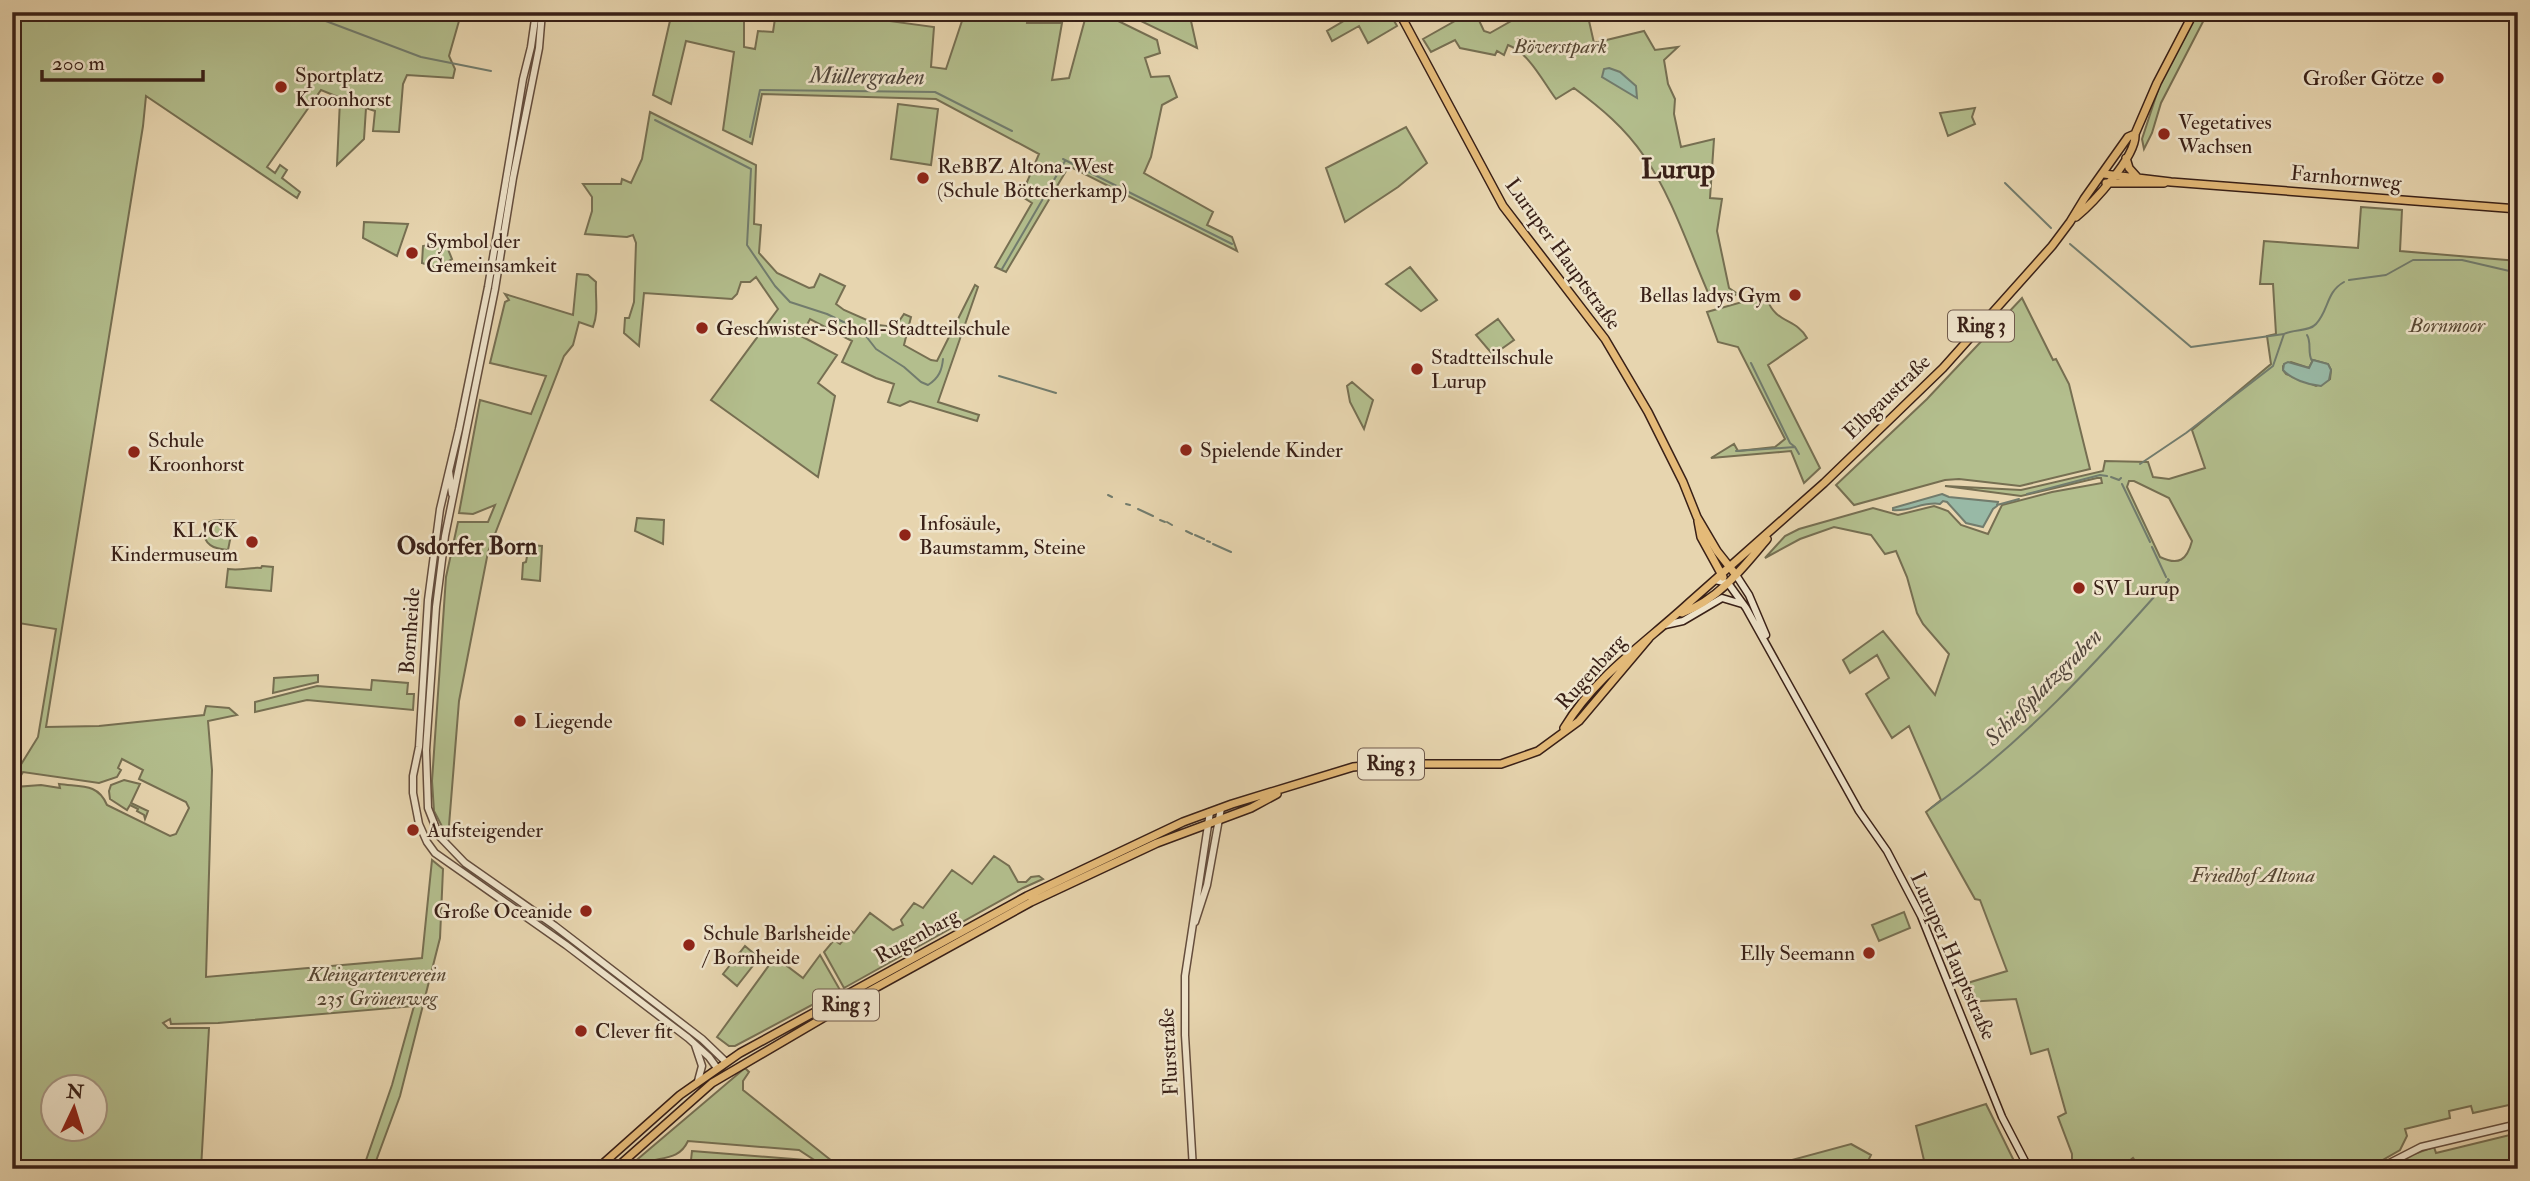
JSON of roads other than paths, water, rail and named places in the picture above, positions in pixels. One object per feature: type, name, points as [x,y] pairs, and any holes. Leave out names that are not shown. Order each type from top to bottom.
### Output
[{"type":"main road","name":"Luruper Hauptstraße","points":[[1399,12],[1503,206],[1599,330],[1631,383],[1679,474],[1723,571]]},
{"type":"main road","name":"Elbgaustraße","points":[[2070,222],[2092,204],[2126,158],[2136,141],[2135,134],[2157,83],[2194,12]]},
{"type":"main road","name":"Elbgaustraße","points":[[1723,571],[1775,527],[1943,368],[2070,222],[2128,137],[2135,134]]},
{"type":"main road","points":[[2126,158],[2132,172],[2140,178]]},
{"type":"main road","name":"Farnhornweg","points":[[2104,174],[2171,182],[2518,209]]},
{"type":"main road","name":"Farnhornweg","points":[[2098,182],[2157,185],[2171,182]]},
{"type":"main road","name":"Luruper Hauptstraße","points":[[1697,517],[1701,537],[1723,571],[1735,579]]},
{"type":"main road","name":"Elbgaustraße","points":[[1735,579],[1775,527]]},
{"type":"main road","name":"Rugenbarg","points":[[597,1169],[698,1081],[1090,864],[1210,812],[1353,767],[1384,764],[1501,764],[1538,751],[1562,732],[1601,680],[1641,642],[1679,614],[1723,571]]},
{"type":"main road","name":"Rugenbarg","points":[[1679,614],[1702,603],[1735,579]]},
{"type":"main road","name":"Rugenbarg","points":[[615,1169],[712,1083],[735,1069],[1031,902],[1191,829],[1251,808],[1286,789]]},
{"type":"main road","points":[[712,1083],[722,1067],[735,1069]]},
{"type":"street","name":"Bornheide","points":[[536,12],[489,285],[440,509],[413,789],[419,824],[435,853],[566,945],[722,1067]]},
{"type":"street","name":"Bornheide","points":[[542,12],[536,64],[513,178],[495,289],[452,496],[436,607],[426,750],[431,818],[439,836],[452,851],[702,1039],[722,1067]]},
{"type":"street","points":[[510,152],[513,155],[513,178]]},
{"type":"street","points":[[449,469],[452,496]]},
{"type":"street","points":[[1723,571],[1735,579]]},
{"type":"street","name":"Luruper Hauptstraße","points":[[1735,579],[1744,605],[1921,916],[2002,1117],[2029,1169]]},
{"type":"street","name":"Luruper Hauptstraße","points":[[1735,579],[1749,595],[1772,653]]},
{"type":"street","points":[[1665,625],[1683,621],[1722,598],[1744,605]]},
{"type":"street","points":[[428,612],[433,645]]},
{"type":"street","points":[[413,789],[422,786],[428,790]]},
{"type":"street","name":"Flurstraße","points":[[1191,934],[1203,901],[1221,808]]},
{"type":"street","name":"Flurstraße","points":[[1193,1169],[1184,1006],[1185,966],[1210,812]]},
{"type":"street","points":[[1191,829],[1206,838]]},
{"type":"street","points":[[694,1044],[702,1066],[698,1081]]},
{"type":"street","points":[[2378,1169],[2421,1147],[2518,1124]]},
{"type":"waterway","points":[[302,12],[421,57],[491,71]]},
{"type":"waterway","name":"Müllergraben","points":[[750,137],[760,90],[935,92],[1012,131]]},
{"type":"waterway","points":[[655,120],[751,169],[747,245],[775,286],[790,302],[827,314],[862,331],[876,349],[928,385],[939,374],[943,359]]},
{"type":"waterway","name":"Müllergraben","points":[[1063,159],[1232,244]]},
{"type":"waterway","name":"Müllergraben","points":[[1002,269],[1065,161]]},
{"type":"waterway","points":[[2005,183],[2051,228]]},
{"type":"waterway","points":[[2070,244],[2191,347],[2284,334]]},
{"type":"waterway","name":"Schießplatzgraben","points":[[2349,280],[2386,275],[2413,260],[2462,260],[2518,273]]},
{"type":"waterway","name":"Schießplatzgraben","points":[[2140,464],[2186,433],[2273,366],[2284,334],[2316,324],[2334,291],[2344,282]]},
{"type":"waterway","points":[[2307,335],[2312,361]]},
{"type":"waterway","points":[[1751,363],[1790,443],[1795,447]]},
{"type":"waterway","points":[[999,376],[1056,393]]},
{"type":"waterway","points":[[1736,451],[1795,447],[1799,454]]},
{"type":"waterway","points":[[2027,494],[2100,475],[2107,476]]},
{"type":"waterway","name":"Schießplatzgraben","points":[[2111,477],[2119,480],[2121,478]]},
{"type":"waterway","name":"Schießplatzgraben","points":[[2122,484],[2150,542]]},
{"type":"waterway","points":[[1108,495],[1112,497]]},
{"type":"waterway","points":[[1997,505],[2019,499]]},
{"type":"waterway","points":[[1126,504],[1130,505]]},
{"type":"waterway","points":[[1138,509],[1153,516]]},
{"type":"waterway","points":[[1160,520],[1165,522]]},
{"type":"waterway","points":[[1167,522],[1172,525]]},
{"type":"waterway","points":[[1186,531],[1192,534]]},
{"type":"waterway","points":[[1195,535],[1204,539]]},
{"type":"waterway","points":[[1213,544],[1231,552]]},
{"type":"waterway","name":"Schießplatzgraben","points":[[2152,547],[2166,577]]},
{"type":"waterway","name":"Schießplatzgraben","points":[[1931,808],[2027,730],[2114,641],[2168,579]]},
{"type":"place","name":"Großer Götze","points":[[2438,78]]},
{"type":"place","name":"Sportplatz Kroonhorst","points":[[281,87]]},
{"type":"place","name":"Vegetatives Wachsen","points":[[2164,134]]},
{"type":"place","name":"ReBBZ Altona-West (Schule Böttcherkamp)","points":[[923,178]]},
{"type":"place","name":"Symbol der Gemeinsamkeit","points":[[412,253]]},
{"type":"place","name":"Bellas ladys Gym","points":[[1795,295]]},
{"type":"place","name":"Geschwister-Scholl-Stadtteilschule","points":[[702,328]]},
{"type":"place","name":"Stadtteilschule Lurup","points":[[1417,369]]},
{"type":"place","name":"Spielende Kinder","points":[[1186,450]]},
{"type":"place","name":"Schule Kroonhorst","points":[[134,452]]},
{"type":"place","name":"Infosäule, Baumstamm, Steine","points":[[905,535]]},
{"type":"place","name":"KL!CK Kindermuseum","points":[[252,542]]},
{"type":"place","name":"SV Lurup","points":[[2079,588]]},
{"type":"place","name":"Liegende","points":[[520,721]]},
{"type":"place","name":"Aufsteigender","points":[[413,830]]},
{"type":"place","name":"Große Oceanide","points":[[586,911]]},
{"type":"place","name":"Schule Barlsheide / Bornheide","points":[[689,945]]},
{"type":"place","name":"Elly Seemann","points":[[1869,953]]},
{"type":"place","name":"Clever fit","points":[[581,1031]]},
{"type":"district","name":"Lurup","points":[[1678,169]]},
{"type":"district","name":"Osdorfer Born","points":[[467,546]]},
{"type":"park label","name":"Böverstpark","points":[[1560,46]]},
{"type":"park label","name":"Bornmoor","points":[[2447,325]]},
{"type":"park label","name":"Friedhof Altona","points":[[2253,875]]},
{"type":"park label","name":"Kleingartenverein 235 Grönenweg","points":[[377,986]]}]
